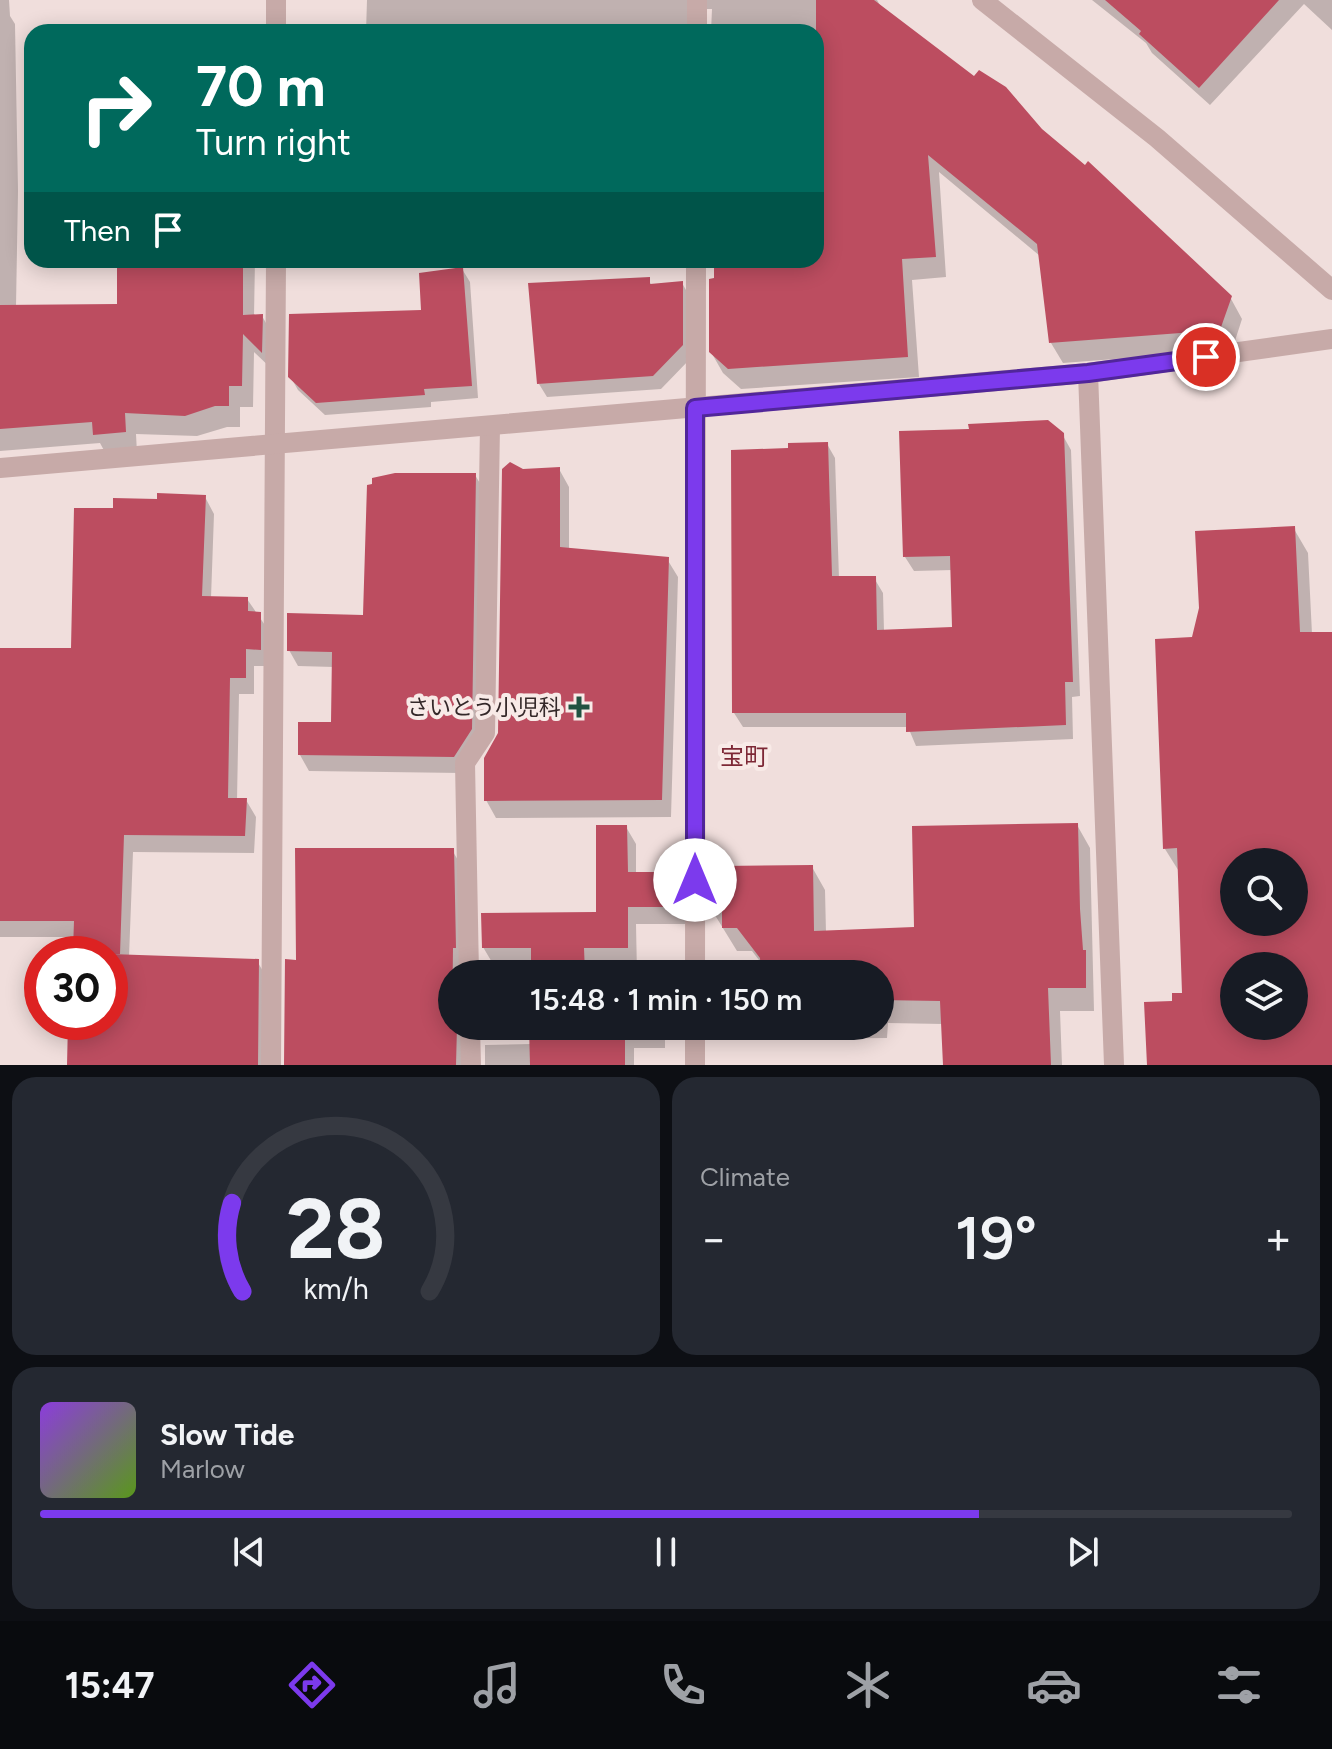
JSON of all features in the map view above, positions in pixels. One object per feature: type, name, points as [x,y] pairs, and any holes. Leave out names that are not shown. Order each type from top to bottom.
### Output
[{"type":"street","points":[[276,0],[276,24]]},
{"type":"street","points":[[697,0],[697,24]]},
{"type":"street","points":[[982,0],[1157,138],[1332,290]]},
{"type":"street","points":[[271,1065],[276,268]]},
{"type":"street","points":[[695,960],[696,268]]},
{"type":"street","points":[[0,468],[1088,373],[1332,339]]},
{"type":"street","points":[[1088,373],[1114,1065]]},
{"type":"street","points":[[469,960],[465,763],[485,733],[490,426]]},
{"type":"street","points":[[470,1040],[471,1065]]},
{"type":"street","points":[[695,1040],[695,1065]]},
{"type":"building","points":[[816,0],[874,0],[974,76],[979,70],[1006,87],[1042,129],[1085,165],[1088,161],[1232,296],[1220,330],[1049,343],[1037,244],[928,155],[936,257],[902,259],[908,357],[728,369],[709,352],[709,279],[714,278],[714,268],[824,268],[824,24],[816,24]]},
{"type":"building","points":[[1105,0],[1279,0],[1199,88]]},
{"type":"building","points":[[117,268],[243,268],[243,315],[263,314],[262,353],[243,334],[242,386],[229,386],[229,406],[215,406],[185,416],[125,413],[126,432],[93,435],[92,422],[0,429],[0,305],[117,304]]},
{"type":"building","points":[[463,268],[472,386],[424,389],[425,395],[316,403],[288,377],[289,314],[421,310],[419,273]]},
{"type":"building","points":[[650,277],[650,284],[683,281],[683,345],[653,376],[537,384],[528,283]]},
{"type":"building","points":[[1048,420],[1064,433],[1073,682],[1065,682],[1066,725],[906,732],[906,713],[732,713],[731,450],[788,448],[788,443],[828,442],[832,576],[876,576],[877,630],[952,627],[950,556],[903,557],[899,431],[969,429],[968,424]]},
{"type":"building","points":[[510,462],[523,469],[560,467],[560,547],[669,557],[662,800],[484,801],[484,758],[498,733],[502,469]]},
{"type":"building","points":[[395,473],[476,473],[472,729],[454,757],[298,755],[298,722],[331,722],[332,652],[287,651],[287,613],[363,615],[367,485],[372,484],[372,478]]},
{"type":"building","points":[[157,493],[206,495],[202,596],[248,597],[248,611],[261,612],[261,650],[246,649],[246,678],[230,678],[228,798],[247,798],[245,836],[124,835],[121,936],[73,936],[74,921],[0,921],[0,648],[71,648],[74,508],[113,508],[113,498],[157,499]]},
{"type":"building","points":[[1295,526],[1300,632],[1332,632],[1332,1065],[1147,1065],[1144,1002],[1172,1001],[1172,993],[1182,993],[1177,848],[1163,849],[1155,639],[1192,637],[1199,608],[1195,531]]},
{"type":"building","points":[[1078,823],[1086,988],[1048,988],[1051,1065],[943,1065],[940,1001],[894,1000],[894,960],[760,960],[737,928],[722,928],[722,907],[708,907],[708,873],[721,873],[721,866],[813,865],[814,931],[914,927],[912,826]]},
{"type":"building","points":[[596,825],[627,825],[628,872],[682,872],[682,907],[628,907],[628,948],[584,948],[584,960],[531,960],[531,948],[482,948],[481,913],[596,912]]},
{"type":"building","points":[[295,848],[454,848],[456,948],[453,948],[453,960],[438,960],[438,1040],[457,1040],[456,1065],[284,1065],[285,959],[296,960]]},
{"type":"building","points":[[128,955],[259,959],[258,1065],[67,1065],[68,1040],[128,1040]]},
{"type":"building","points":[[529,1040],[625,1040],[625,1065],[530,1065]]},
{"type":"place","name":"さいとう小児科","points":[[579,707]]},
{"type":"district","name":"宝町","points":[[744,756]]},
{"type":"route","points":[[695,880],[695,408],[1088,373],[1206,357]]}]
